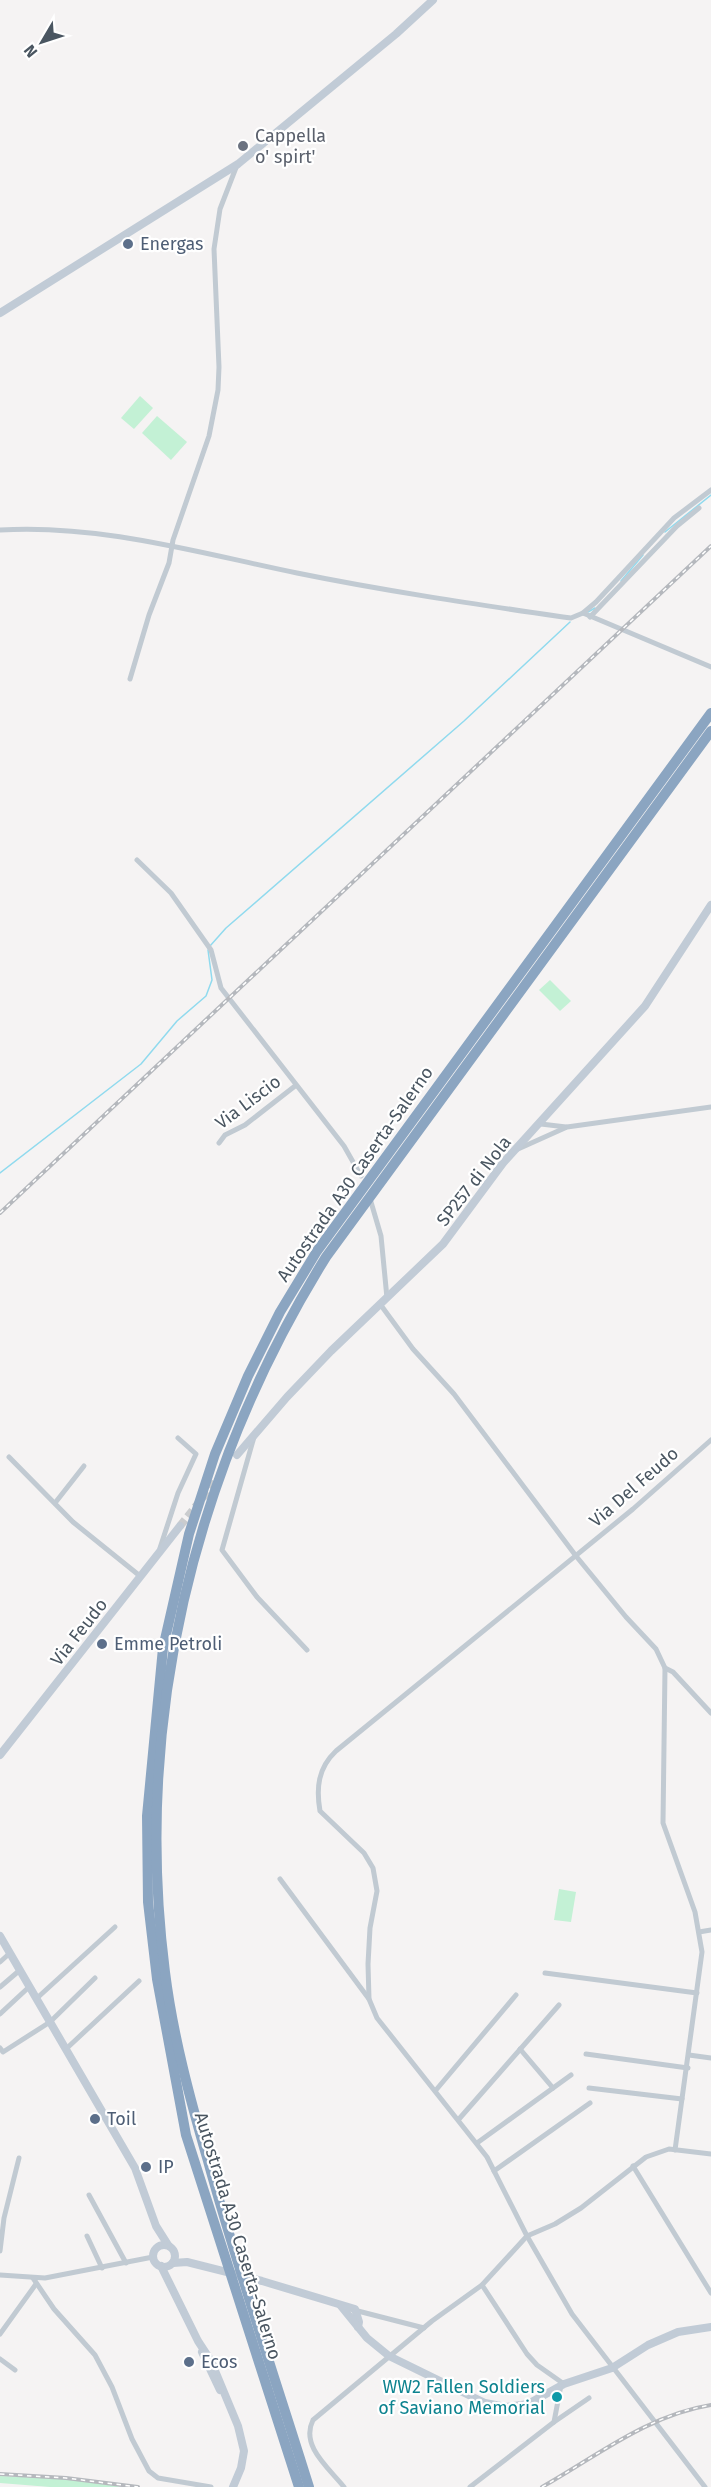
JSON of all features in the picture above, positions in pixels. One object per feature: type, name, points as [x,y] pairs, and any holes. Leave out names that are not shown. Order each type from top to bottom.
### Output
[{"type":"highway","name":"Autostrada A30 Caserta-Salerno","points":[[309,2487],[245,2302],[221,2243],[186,2134],[157,1979],[148,1902],[147,1816],[163,1648],[189,1534],[204,1484],[248,1376],[280,1312],[317,1251],[711,713]]},
{"type":"highway","name":"Autostrada A30 Caserta-Salerno","points":[[299,2487],[245,2302],[234,2250],[181,2058],[165,1974],[159,1904],[156,1815],[162,1731],[174,1649],[199,1536],[225,1458],[259,1378],[290,1316],[326,1257],[711,731]]},
{"type":"main road","points":[[0,313],[238,164],[396,34],[433,0]]},
{"type":"main road","name":"SP257 di Nola","points":[[237,1455],[287,1397],[443,1245],[514,1151],[552,1112],[645,1006],[711,905]]},
{"type":"main road","name":"Via Feudo","points":[[0,1755],[4,1744],[180,1526]]},
{"type":"main road","points":[[0,1936],[135,2168],[156,2226],[168,2246],[187,2262]]},
{"type":"main road","points":[[156,2226],[157,2247],[153,2257],[161,2266],[200,2344],[211,2361],[238,2426],[244,2451],[241,2468],[233,2487]]},
{"type":"main road","points":[[157,2247],[168,2246]]},
{"type":"main road","points":[[174,2292],[172,2263],[175,2253]]},
{"type":"main road","points":[[161,2266],[187,2262],[251,2278],[355,2309],[356,2322]]},
{"type":"main road","points":[[341,2306],[389,2356],[485,2403],[506,2408],[528,2404],[562,2384],[612,2368],[648,2345],[668,2336],[711,2327]]},
{"type":"street","points":[[130,679],[209,436],[218,390],[214,249],[220,209],[238,164]]},
{"type":"street","points":[[0,530],[62,530],[173,545],[360,586],[571,618],[583,613],[596,602],[674,518],[711,489]]},
{"type":"street","points":[[590,617],[677,526],[699,508]]},
{"type":"street","points":[[583,613],[711,667]]},
{"type":"street","points":[[137,860],[171,893],[209,947],[221,988],[295,1086],[344,1146],[361,1176]]},
{"type":"street","name":"Via Liscio","points":[[219,1143],[225,1135],[244,1125],[295,1086]]},
{"type":"street","points":[[541,1124],[567,1127],[711,1107]]},
{"type":"street","points":[[552,1112],[551,1121],[557,1126]]},
{"type":"street","points":[[514,1151],[567,1127]]},
{"type":"street","points":[[371,1202],[381,1236],[387,1298]]},
{"type":"street","points":[[380,1304],[413,1349],[454,1394],[576,1556],[626,1617],[656,1649],[665,1668],[663,1823],[695,1912],[702,1952],[688,2068],[672,2149]]},
{"type":"street","points":[[255,1435],[222,1550],[257,1596],[307,1650]]},
{"type":"street","points":[[158,1552],[178,1493],[196,1454],[178,1438]]},
{"type":"street","name":"Via Del Feudo","points":[[369,1999],[369,1945],[376,1881],[364,1853],[320,1811],[318,1782],[322,1769],[330,1756],[369,1723],[576,1556],[711,1440]]},
{"type":"street","points":[[9,1457],[73,1522],[141,1576]]},
{"type":"street","points":[[55,1503],[84,1466]]},
{"type":"street","points":[[665,1668],[673,1672],[711,1713]]},
{"type":"street","points":[[280,1879],[369,1999],[381,2023],[477,2143],[526,2236],[572,2314],[705,2487]]},
{"type":"street","points":[[36,1999],[115,1928]]},
{"type":"street","points":[[699,1932],[711,1930]]},
{"type":"street","points":[[0,1962],[10,1953]]},
{"type":"street","points":[[0,1987],[20,1970]]},
{"type":"street","points":[[545,1972],[697,1993]]},
{"type":"street","points":[[0,2048],[3,2052],[50,2022],[95,1978]]},
{"type":"street","points":[[66,2049],[139,1981]]},
{"type":"street","points":[[0,2013],[29,1987]]},
{"type":"street","points":[[436,2090],[516,1995]]},
{"type":"street","points":[[459,2119],[559,2005]]},
{"type":"street","points":[[520,2049],[553,2088]]},
{"type":"street","points":[[586,2054],[688,2068]]},
{"type":"street","points":[[689,2055],[711,2058]]},
{"type":"street","points":[[477,2143],[571,2075]]},
{"type":"street","points":[[589,2088],[682,2099]]},
{"type":"street","points":[[494,2172],[590,2103]]},
{"type":"street","points":[[344,2487],[311,2445],[309,2429],[313,2420],[424,2328],[482,2285],[526,2236],[555,2224],[581,2208],[646,2157],[672,2149],[711,2154]]},
{"type":"street","points":[[0,2251],[4,2218],[19,2158]]},
{"type":"street","points":[[633,2166],[711,2293]]},
{"type":"street","points":[[89,2195],[126,2263]]},
{"type":"street","points":[[87,2236],[102,2268]]},
{"type":"street","points":[[0,2275],[35,2281],[153,2257]]},
{"type":"street","points":[[0,2334],[35,2281]]},
{"type":"street","points":[[35,2281],[95,2355],[112,2387],[132,2439],[149,2471],[158,2478],[211,2487]]},
{"type":"street","points":[[482,2285],[526,2354],[562,2384],[554,2422]]},
{"type":"street","points":[[355,2309],[424,2328]]},
{"type":"street","points":[[356,2322],[369,2313]]},
{"type":"street","points":[[0,2360],[15,2370]]},
{"type":"street","points":[[470,2487],[589,2398]]},
{"type":"green space","points":[[140,396],[153,408],[134,429],[121,418]]},
{"type":"green space","points":[[157,416],[187,442],[171,460],[142,433]]},
{"type":"green space","points":[[550,980],[571,1001],[560,1011],[539,990]]},
{"type":"green space","points":[[559,1889],[576,1892],[571,1922],[554,1920]]},
{"type":"green space","points":[[0,2476],[67,2479],[123,2487],[50,2487],[0,2483]]},
{"type":"waterway","points":[[665,532],[711,495]]},
{"type":"waterway","points":[[621,581],[643,555]]},
{"type":"waterway","points":[[588,612],[595,608]]},
{"type":"waterway","points":[[210,946],[226,928],[464,721],[570,622]]},
{"type":"waterway","points":[[0,1173],[141,1064],[177,1021],[206,996],[212,980],[208,950]]},
{"type":"tunnel","points":[[180,1526],[217,1480]]},
{"type":"railway","points":[[0,1213],[711,546]]},
{"type":"railway","points":[[542,2487],[644,2427],[688,2410],[711,2405]]},
{"type":"railway","points":[[0,2474],[66,2478],[138,2487]]},
{"type":"place","name":"Cappella o' spirt'","points":[[243,146]]},
{"type":"place","name":"Energas","points":[[128,244]]},
{"type":"place","name":"Emme Petroli","points":[[102,1644]]},
{"type":"place","name":"Toil","points":[[95,2119]]},
{"type":"place","name":"IP","points":[[146,2167]]},
{"type":"place","name":"Ecos","points":[[189,2362]]},
{"type":"place","name":"WW2 Fallen Soldiers of Saviano Memorial","points":[[557,2397]]}]
